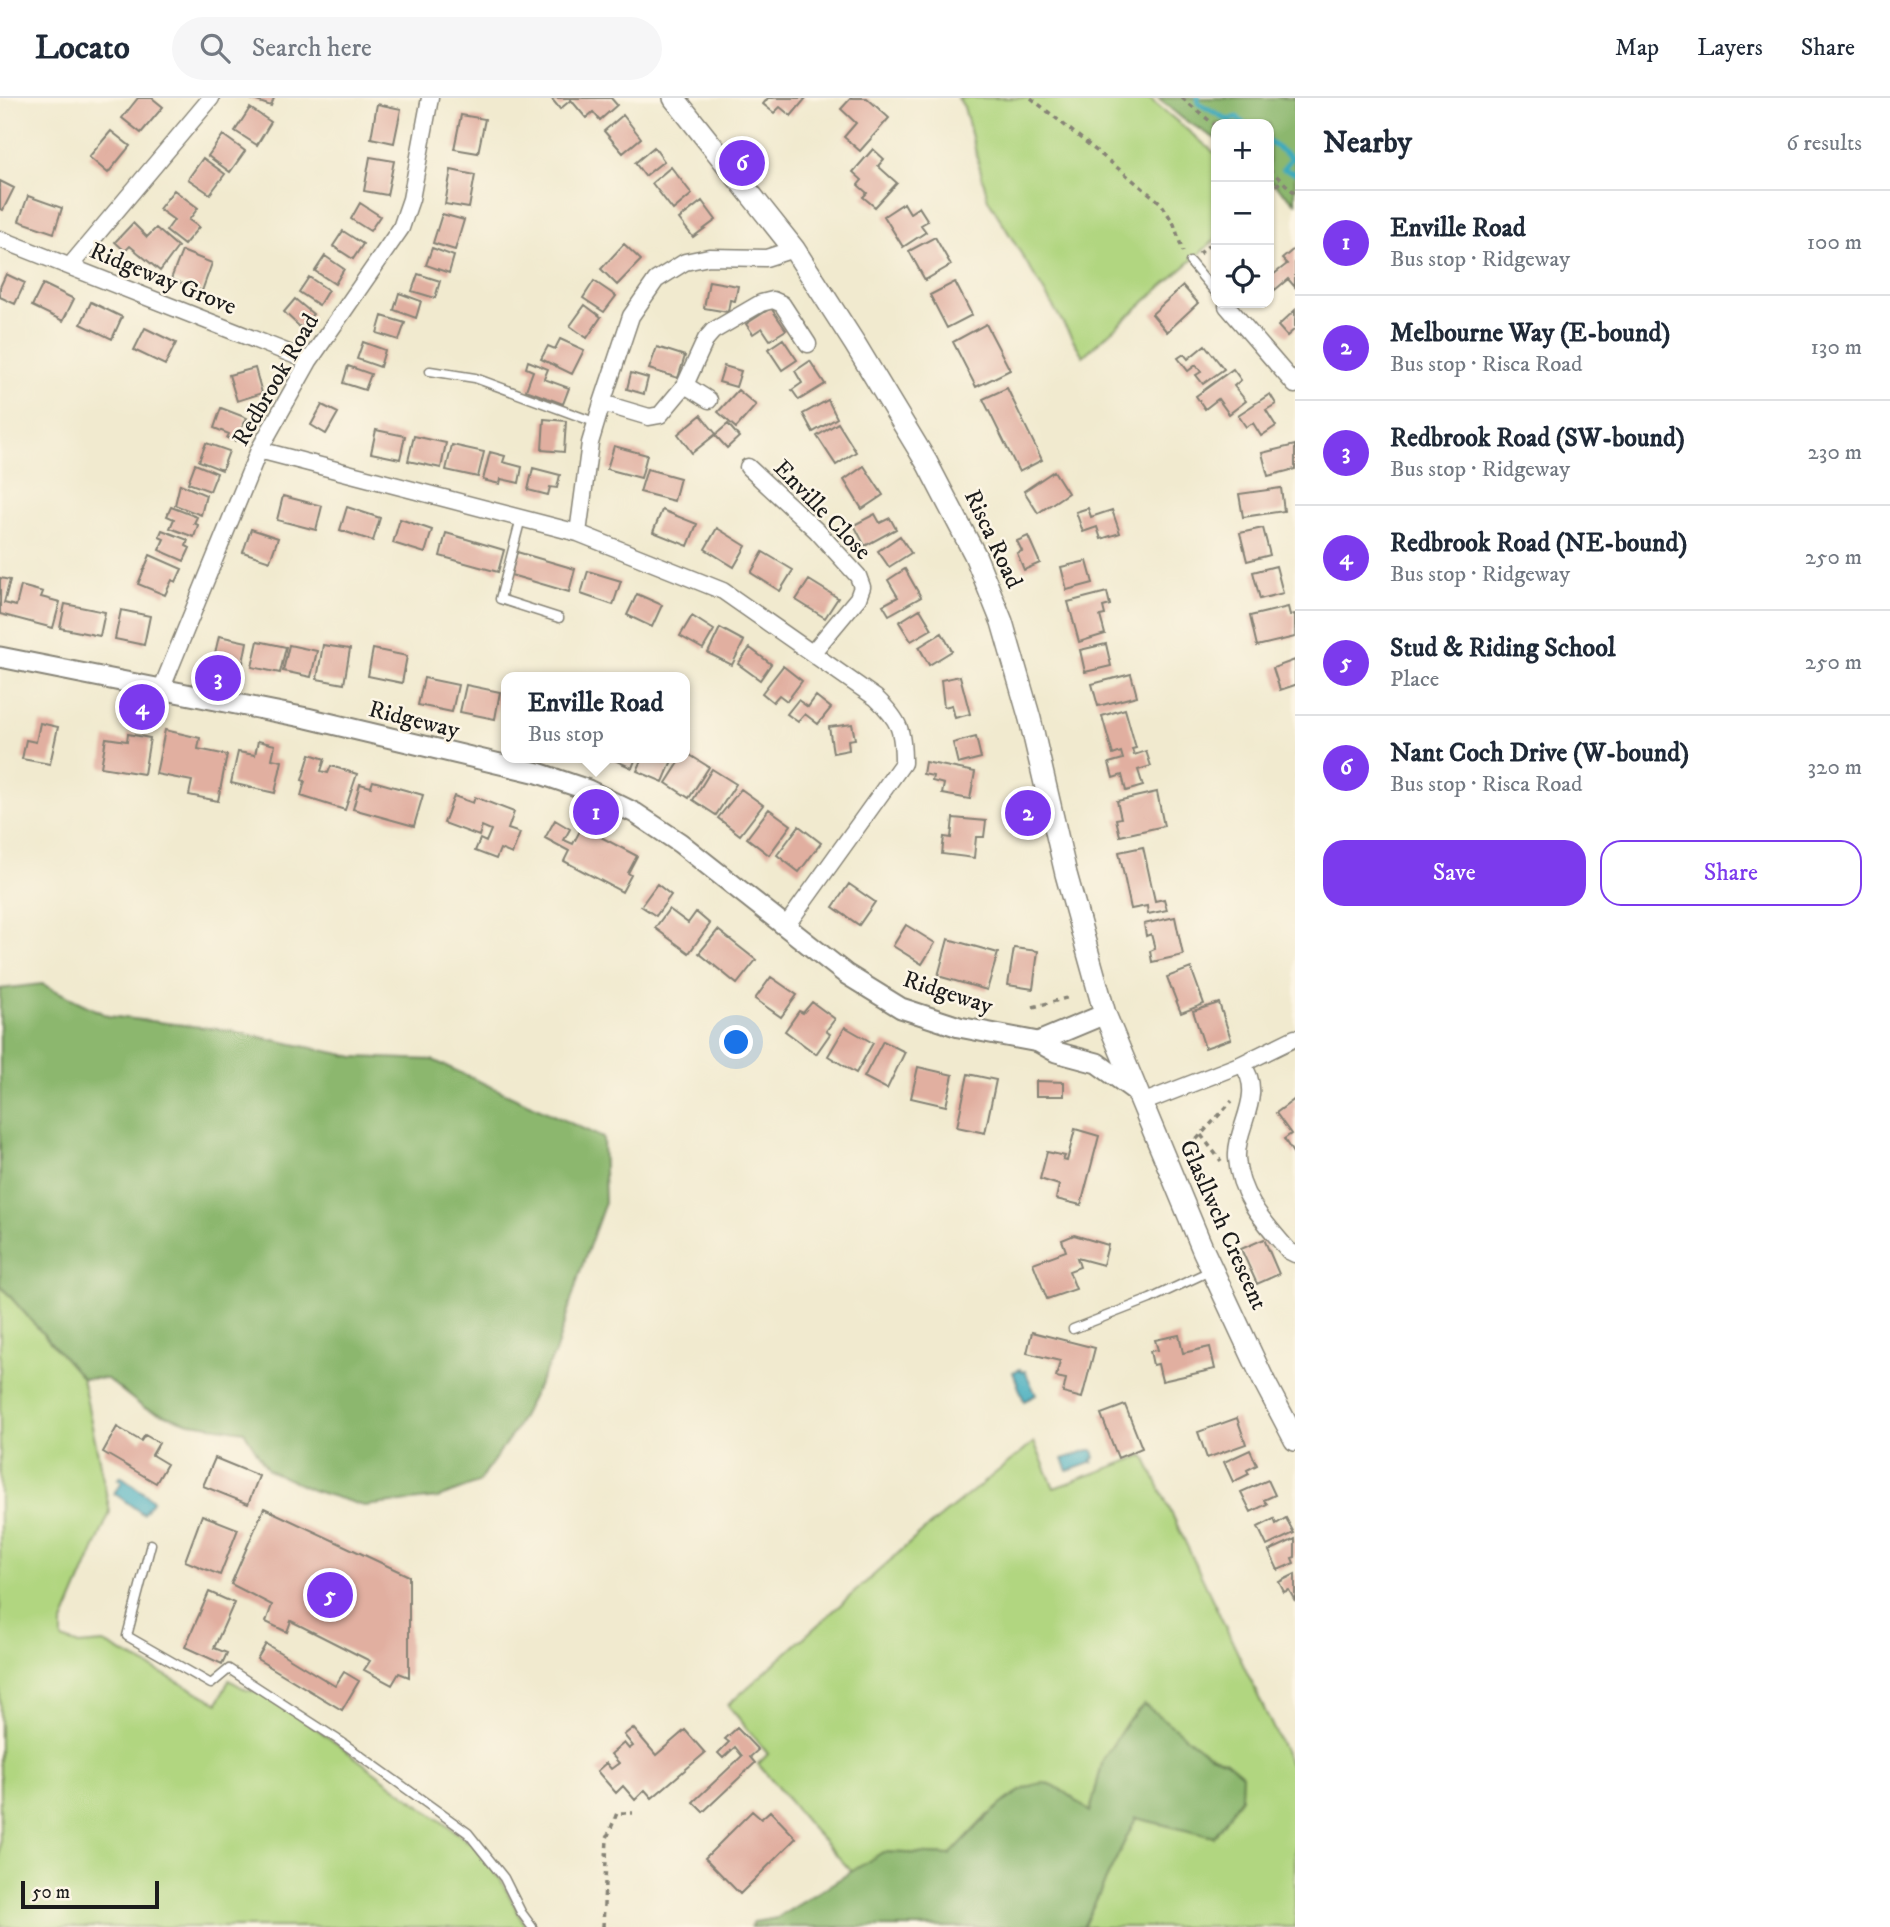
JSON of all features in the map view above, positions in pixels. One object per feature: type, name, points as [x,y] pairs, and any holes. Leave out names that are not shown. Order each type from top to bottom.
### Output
[{"type":"main road","name":"Risca Road","points":[[674,98],[794,249],[927,463],[975,555],[1002,622],[1030,719],[1066,874],[1105,1014],[1126,1066]]},
{"type":"main road","name":"Glasllwch Crescent","points":[[1126,1066],[1212,1270],[1295,1440]]},
{"type":"street","points":[[70,266],[211,98]]},
{"type":"street","name":"Redbrook Road","points":[[161,690],[259,450],[309,361],[401,228],[411,199],[430,98]]},
{"type":"street","name":"Ridgeway Grove","points":[[0,239],[309,361]]},
{"type":"street","points":[[578,533],[590,443],[602,403],[631,316],[656,280],[685,262],[709,257],[766,258],[794,249]]},
{"type":"street","points":[[602,403],[649,417],[660,415],[685,385],[706,339],[713,331],[761,303],[773,300],[782,304],[808,344]]},
{"type":"street","points":[[1229,308],[1295,385]]},
{"type":"street","points":[[685,385],[709,400]]},
{"type":"street","points":[[259,450],[578,533],[723,591],[876,698],[896,717],[903,741],[903,763],[786,926]]},
{"type":"street","name":"Enville Close","points":[[748,467],[817,531],[858,576],[862,587],[858,598],[813,652]]},
{"type":"street","name":"Ridgeway","points":[[0,657],[307,718],[538,774],[588,790],[635,813],[680,842],[846,974],[901,1008],[959,1027],[1038,1042],[1056,1052],[1097,1063],[1140,1098]]},
{"type":"street","points":[[1038,1042],[1105,1014]]},
{"type":"street","points":[[1140,1098],[1242,1064],[1295,1038]]},
{"type":"street","points":[[1242,1064],[1249,1074],[1251,1099],[1236,1156],[1242,1189],[1261,1219],[1289,1251],[1295,1254]]},
{"type":"lane","points":[[1190,262],[1211,287]]},
{"type":"lane","points":[[430,371],[474,378],[597,423]]},
{"type":"lane","points":[[521,518],[500,599],[559,618]]},
{"type":"lane","points":[[1073,1329],[1150,1299],[1212,1270]]},
{"type":"lane","points":[[151,1544],[127,1636],[211,1684],[229,1669],[340,1741],[468,1833],[504,1878],[521,1912],[532,1927]]},
{"type":"path","points":[[1031,98],[1161,203],[1174,224],[1184,256],[1190,262],[1211,243]]},
{"type":"path","points":[[1182,98],[1211,122]]},
{"type":"path","points":[[1274,173],[1295,193]]},
{"type":"path","points":[[1274,188],[1282,180]]},
{"type":"path","points":[[1033,1007],[1070,997]]},
{"type":"path","points":[[1169,1169],[1250,1083]]},
{"type":"path","points":[[603,1927],[607,1838],[617,1813],[633,1813]]},
{"type":"green space","points":[[958,98],[1149,98],[1211,150],[1211,243],[1083,356],[988,199],[964,107]]},
{"type":"green space","points":[[1158,98],[1295,98],[1295,203],[1274,184],[1274,119],[1211,119],[1211,136],[1183,119]]},
{"type":"green space","points":[[42,984],[108,1016],[226,1030],[355,1057],[433,1060],[603,1138],[605,1202],[555,1353],[515,1430],[478,1483],[438,1498],[364,1506],[312,1490],[268,1470],[244,1431],[190,1423],[144,1408],[107,1379],[82,1378],[0,1285],[0,989]]},
{"type":"green space","points":[[0,1285],[82,1378],[110,1512],[62,1625],[62,1639],[79,1645],[104,1643],[218,1703],[229,1680],[247,1690],[261,1693],[321,1732],[473,1845],[501,1880],[526,1927],[0,1927]]},
{"type":"green space","points":[[1034,1442],[1054,1488],[1144,1455],[1295,1774],[1295,1927],[1083,1927],[1136,1818],[1214,1837],[1226,1761],[1208,1754],[1103,1760],[1090,1812],[1050,1784],[987,1815],[950,1855],[883,1852],[852,1872],[758,1764],[768,1754],[728,1705],[922,1532]]},
{"type":"green space","points":[[1144,1704],[1208,1754],[1226,1761],[1242,1774],[1241,1798],[1214,1837],[1136,1818],[1083,1927],[751,1927],[754,1922],[777,1918],[883,1852],[950,1855],[996,1809],[1024,1789],[1038,1784],[1054,1786],[1090,1812],[1103,1760],[1127,1722]]},
{"type":"water","points":[[1020,1369],[1025,1371],[1036,1395],[1024,1401],[1013,1372]]},
{"type":"water","points":[[1093,1450],[1093,1462],[1068,1471],[1063,1459]]},
{"type":"water","points":[[121,1476],[153,1500],[143,1514],[114,1493],[122,1482],[118,1479]]},
{"type":"building","points":[[138,98],[152,98],[163,107],[141,133],[122,118]]},
{"type":"building","points":[[248,98],[274,98],[271,106]]},
{"type":"building","points":[[551,98],[611,98],[617,105],[600,120],[593,112],[586,118],[571,100],[560,109]]},
{"type":"building","points":[[768,98],[806,98],[791,116],[780,107],[774,113],[763,104]]},
{"type":"building","points":[[851,98],[867,98],[889,118],[860,151],[844,137],[856,123],[841,109]]},
{"type":"building","points":[[377,104],[401,109],[394,143],[371,138]]},
{"type":"building","points":[[250,108],[271,122],[257,145],[235,131]]},
{"type":"building","points":[[461,115],[485,119],[478,153],[454,149]]},
{"type":"building","points":[[623,115],[641,138],[623,153],[604,131]]},
{"type":"building","points":[[111,131],[130,146],[108,173],[89,157]]},
{"type":"building","points":[[223,135],[245,151],[230,172],[208,156]]},
{"type":"building","points":[[654,147],[664,161],[645,176],[635,163]]},
{"type":"building","points":[[873,149],[884,159],[878,166],[897,183],[875,207],[863,197],[867,193],[858,185],[862,180],[853,172]]},
{"type":"building","points":[[370,157],[394,161],[387,195],[364,191]]},
{"type":"building","points":[[203,158],[225,174],[210,194],[188,179]]},
{"type":"building","points":[[671,167],[692,194],[673,210],[652,183]]},
{"type":"building","points":[[451,170],[475,175],[469,208],[445,204]]},
{"type":"building","points":[[0,181],[14,188],[3,210],[0,209]]},
{"type":"building","points":[[174,190],[198,208],[189,220],[199,227],[184,245],[166,231],[174,220],[159,209]]},
{"type":"building","points":[[28,196],[62,208],[54,233],[19,221]]},
{"type":"building","points":[[702,201],[716,220],[693,237],[679,219]]},
{"type":"building","points":[[360,203],[380,216],[370,231],[351,219]]},
{"type":"building","points":[[904,203],[910,213],[919,207],[928,221],[921,225],[926,232],[903,247],[884,216]]},
{"type":"building","points":[[442,214],[464,220],[455,250],[433,243]]},
{"type":"building","points":[[133,223],[147,237],[156,228],[178,247],[160,271],[130,246],[125,251],[115,242]]},
{"type":"building","points":[[343,231],[363,244],[353,259],[333,246]]},
{"type":"building","points":[[935,237],[951,265],[925,280],[909,251]]},
{"type":"building","points":[[624,244],[641,260],[617,285],[601,269]]},
{"type":"building","points":[[432,248],[454,256],[449,273],[426,265]]},
{"type":"building","points":[[1295,248],[1295,287],[1288,279],[1275,290],[1274,274],[1287,264],[1282,259]]},
{"type":"building","points":[[182,251],[212,263],[202,291],[171,279]]},
{"type":"building","points":[[325,256],[344,269],[335,284],[315,271]]},
{"type":"building","points":[[6,274],[25,283],[15,304],[0,297],[0,287]]},
{"type":"building","points":[[418,274],[440,281],[435,298],[412,291]]},
{"type":"building","points":[[309,277],[328,290],[319,305],[299,292]]},
{"type":"building","points":[[594,281],[616,296],[604,312],[583,298]]},
{"type":"building","points":[[709,281],[738,286],[735,301],[730,300],[728,312],[704,308]]},
{"type":"building","points":[[955,282],[972,315],[947,328],[930,295]]},
{"type":"building","points":[[43,284],[74,299],[63,321],[32,306]]},
{"type":"building","points":[[1183,286],[1198,303],[1167,332],[1152,314]]},
{"type":"building","points":[[399,293],[421,301],[416,318],[394,310]]},
{"type":"building","points":[[295,299],[313,314],[301,328],[284,312]]},
{"type":"building","points":[[91,302],[122,317],[112,339],[81,324]]},
{"type":"building","points":[[585,305],[601,317],[587,338],[570,326]]},
{"type":"building","points":[[771,308],[786,330],[770,340],[762,328],[753,334],[746,324]]},
{"type":"building","points":[[1295,310],[1295,329],[1287,336],[1278,326]]},
{"type":"building","points":[[382,316],[405,323],[399,340],[377,333]]},
{"type":"building","points":[[986,324],[1010,370],[976,387],[953,342]]},
{"type":"building","points":[[145,328],[176,343],[165,365],[134,350]]},
{"type":"building","points":[[560,339],[584,350],[572,374],[541,359],[548,346],[555,349]]},
{"type":"building","points":[[783,339],[797,360],[782,370],[768,349]]},
{"type":"building","points":[[363,342],[385,350],[380,367],[357,359]]},
{"type":"building","points":[[1205,345],[1224,369],[1203,384],[1196,375],[1201,372],[1196,365],[1188,371],[1178,358],[1184,354],[1188,359]]},
{"type":"building","points":[[657,347],[685,356],[678,378],[649,369]]},
{"type":"building","points":[[528,361],[548,369],[544,379],[569,388],[563,404],[526,390],[533,371],[526,368]]},
{"type":"building","points":[[810,361],[825,384],[799,400],[792,390],[802,383],[795,371]]},
{"type":"building","points":[[348,366],[371,374],[365,390],[343,383]]},
{"type":"building","points":[[724,366],[741,371],[736,387],[719,382]]},
{"type":"building","points":[[255,368],[262,393],[237,401],[229,375]]},
{"type":"building","points":[[1233,369],[1241,380],[1234,386],[1246,401],[1229,414],[1218,399],[1205,409],[1196,396]]},
{"type":"building","points":[[631,373],[648,378],[644,394],[627,389]]},
{"type":"building","points":[[1007,388],[1042,460],[1019,472],[983,399]]},
{"type":"building","points":[[738,390],[756,405],[736,428],[718,412]]},
{"type":"building","points":[[1270,394],[1276,404],[1266,410],[1276,426],[1261,436],[1253,423],[1246,427],[1238,415]]},
{"type":"building","points":[[828,400],[837,418],[813,432],[803,414]]},
{"type":"building","points":[[322,405],[338,413],[326,434],[311,425]]},
{"type":"building","points":[[221,408],[247,418],[235,441],[227,438],[229,434],[214,428]]},
{"type":"building","points":[[701,415],[716,434],[692,453],[678,434]]},
{"type":"building","points":[[544,419],[566,421],[564,452],[542,450]]},
{"type":"building","points":[[838,423],[856,452],[836,465],[817,436]]},
{"type":"building","points":[[728,424],[739,437],[727,448],[715,435]]},
{"type":"building","points":[[376,430],[405,436],[400,459],[371,453]]},
{"type":"building","points":[[414,436],[446,443],[441,468],[408,461]]},
{"type":"building","points":[[206,443],[229,451],[222,470],[199,461]]},
{"type":"building","points":[[452,445],[484,452],[478,477],[446,470]]},
{"type":"building","points":[[1295,445],[1295,469],[1268,476],[1262,453]]},
{"type":"building","points":[[614,446],[647,455],[641,478],[607,469]]},
{"type":"building","points":[[490,452],[505,456],[503,462],[522,467],[519,483],[501,479],[500,484],[483,480]]},
{"type":"building","points":[[195,464],[217,473],[210,491],[188,483]]},
{"type":"building","points":[[864,466],[883,495],[862,509],[844,480]]},
{"type":"building","points":[[533,468],[560,475],[557,488],[550,487],[548,495],[528,490]]},
{"type":"building","points":[[647,469],[680,478],[674,501],[640,492]]},
{"type":"building","points":[[1054,471],[1068,493],[1038,513],[1024,491]]},
{"type":"building","points":[[180,484],[206,495],[201,515],[175,505]]},
{"type":"building","points":[[1281,488],[1284,511],[1243,517],[1239,494]]},
{"type":"building","points":[[283,496],[322,506],[316,530],[277,520]]},
{"type":"building","points":[[171,507],[197,517],[194,523],[198,525],[194,537],[170,528],[174,519],[167,516]]},
{"type":"building","points":[[347,507],[380,518],[373,541],[340,530]]},
{"type":"building","points":[[1088,508],[1091,517],[1112,510],[1120,533],[1101,539],[1097,527],[1083,532],[1076,512]]},
{"type":"building","points":[[662,510],[697,524],[688,546],[653,532]]},
{"type":"building","points":[[875,514],[880,523],[890,518],[896,529],[865,546],[854,525]]},
{"type":"building","points":[[400,519],[432,530],[425,553],[393,543]]},
{"type":"building","points":[[717,528],[746,546],[734,567],[705,549]]},
{"type":"building","points":[[1263,528],[1270,555],[1247,561],[1240,533]]},
{"type":"building","points":[[251,529],[278,538],[270,561],[243,552]]},
{"type":"building","points":[[162,530],[188,540],[186,546],[190,548],[184,561],[159,550],[164,539],[159,537]]},
{"type":"building","points":[[446,533],[504,550],[498,572],[440,556]]},
{"type":"building","points":[[900,536],[911,553],[889,567],[878,551]]},
{"type":"building","points":[[1028,536],[1040,563],[1024,570],[1017,553],[1022,551],[1017,541]]},
{"type":"building","points":[[517,552],[575,569],[569,592],[511,575]]},
{"type":"building","points":[[763,552],[793,570],[780,591],[751,573]]},
{"type":"building","points":[[150,555],[182,569],[176,582],[172,580],[165,595],[138,584]]},
{"type":"building","points":[[1087,561],[1093,583],[1067,590],[1061,567]]},
{"type":"building","points":[[1276,566],[1283,593],[1260,599],[1253,572]]},
{"type":"building","points":[[905,569],[921,597],[889,615],[883,605],[898,597],[888,580]]},
{"type":"building","points":[[588,571],[621,581],[613,605],[581,594]]},
{"type":"building","points":[[0,578],[10,580],[4,603],[16,606],[21,586],[43,592],[41,597],[60,602],[53,628],[0,614]]},
{"type":"building","points":[[809,580],[838,598],[825,618],[796,600]]},
{"type":"building","points":[[1107,592],[1110,605],[1103,607],[1105,615],[1100,616],[1105,634],[1079,642],[1068,602]]},
{"type":"building","points":[[637,594],[662,605],[652,627],[627,615]]},
{"type":"building","points":[[65,604],[105,612],[100,636],[60,628]]},
{"type":"building","points":[[1288,607],[1290,615],[1295,614],[1295,637],[1257,646],[1250,616]]},
{"type":"building","points":[[920,609],[932,629],[911,641],[899,622]]},
{"type":"building","points":[[121,610],[150,616],[144,645],[115,639]]},
{"type":"building","points":[[692,616],[714,630],[703,649],[680,636]]},
{"type":"building","points":[[720,628],[744,641],[732,665],[708,653]]},
{"type":"building","points":[[942,633],[952,651],[929,665],[919,647]]},
{"type":"building","points":[[219,636],[247,642],[242,668],[213,662]]},
{"type":"building","points":[[258,641],[286,647],[280,673],[252,667]]},
{"type":"building","points":[[1106,644],[1111,666],[1085,672],[1080,650]]},
{"type":"building","points":[[289,645],[317,651],[311,677],[283,671]]},
{"type":"building","points":[[323,645],[350,649],[344,684],[317,679]]},
{"type":"building","points":[[750,648],[771,664],[760,680],[738,664]]},
{"type":"building","points":[[373,649],[407,656],[402,683],[368,676]]},
{"type":"building","points":[[1295,660],[1295,685],[1280,690],[1273,668]]},
{"type":"building","points":[[783,666],[802,681],[787,701],[779,695],[773,702],[762,693]]},
{"type":"building","points":[[1131,674],[1137,696],[1098,706],[1092,684]]},
{"type":"building","points":[[960,676],[970,714],[955,718],[952,705],[944,707],[941,680]]},
{"type":"building","points":[[424,678],[458,685],[452,712],[418,705]]},
{"type":"building","points":[[466,685],[500,692],[495,719],[460,712]]},
{"type":"building","points":[[816,696],[831,708],[818,724],[805,714],[798,722],[787,714],[798,700],[808,707]]},
{"type":"building","points":[[1125,709],[1136,748],[1132,749],[1134,755],[1146,751],[1151,766],[1138,770],[1143,786],[1126,791],[1122,775],[1113,778],[1109,763],[1123,759],[1121,752],[1113,755],[1102,716]]},
{"type":"building","points":[[40,723],[58,727],[50,764],[22,759],[26,740],[36,742]]},
{"type":"building","points":[[852,724],[855,739],[848,740],[849,750],[833,753],[829,727]]},
{"type":"building","points":[[165,730],[200,738],[198,749],[227,755],[218,801],[189,795],[192,781],[156,774]]},
{"type":"building","points":[[128,734],[150,738],[144,774],[101,767],[106,738],[127,741]]},
{"type":"building","points":[[976,737],[981,758],[958,764],[953,743]]},
{"type":"building","points":[[258,741],[275,745],[272,759],[282,761],[275,793],[231,783],[238,752],[255,755]]},
{"type":"building","points":[[310,754],[325,759],[321,771],[328,773],[331,766],[357,774],[345,810],[301,796],[305,781],[302,780]]},
{"type":"building","points":[[690,755],[709,767],[689,798],[666,783],[679,763],[690,763]]},
{"type":"building","points":[[925,762],[975,772],[970,799],[942,794],[944,784],[932,781],[933,776],[923,774]]},
{"type":"building","points":[[621,763],[634,763],[632,768]]},
{"type":"building","points":[[641,763],[671,763],[663,782],[637,771]]},
{"type":"building","points":[[712,769],[736,784],[716,815],[693,800]]},
{"type":"building","points":[[373,781],[423,795],[414,826],[353,809],[360,784],[371,787]]},
{"type":"building","points":[[741,789],[763,805],[740,835],[718,818]]},
{"type":"building","points":[[1157,792],[1164,826],[1120,836],[1116,819],[1121,818],[1117,801]]},
{"type":"building","points":[[454,796],[473,803],[475,797],[514,812],[508,829],[520,833],[512,854],[500,849],[496,859],[475,851],[480,839],[486,842],[491,830],[482,826],[479,836],[444,823]]},
{"type":"building","points":[[769,809],[791,825],[769,855],[747,838]]},
{"type":"building","points":[[953,818],[986,821],[984,837],[976,837],[974,858],[942,854],[944,837],[951,838]]},
{"type":"building","points":[[555,820],[570,829],[564,840],[573,844],[582,827],[637,856],[622,892],[564,861],[569,851],[545,838]]},
{"type":"building","points":[[799,826],[821,843],[799,872],[777,855]]},
{"type":"building","points":[[1143,847],[1155,901],[1164,899],[1167,910],[1148,914],[1147,906],[1131,909],[1119,852]]},
{"type":"building","points":[[657,884],[671,895],[656,916],[641,906]]},
{"type":"building","points":[[849,884],[875,902],[859,925],[833,907]]},
{"type":"building","points":[[669,909],[688,923],[696,912],[710,924],[689,953],[655,928]]},
{"type":"building","points":[[1175,917],[1183,955],[1152,962],[1150,951],[1155,949],[1151,934],[1146,936],[1144,924]]},
{"type":"building","points":[[906,925],[935,943],[922,964],[893,946]]},
{"type":"building","points":[[718,930],[756,960],[737,984],[699,953]]},
{"type":"building","points":[[948,939],[998,953],[987,990],[938,976]]},
{"type":"building","points":[[1014,948],[1038,951],[1033,989],[1008,985]]},
{"type":"building","points":[[1191,968],[1204,1004],[1181,1013],[1167,977]]},
{"type":"building","points":[[771,977],[797,995],[781,1017],[755,999]]},
{"type":"building","points":[[812,1002],[835,1019],[826,1031],[830,1034],[816,1054],[785,1031],[799,1011],[803,1013]]},
{"type":"building","points":[[1219,1003],[1231,1039],[1205,1048],[1193,1011]]},
{"type":"building","points":[[845,1027],[873,1043],[856,1073],[828,1056]]},
{"type":"building","points":[[883,1041],[905,1052],[887,1089],[864,1077]]},
{"type":"building","points":[[918,1067],[953,1075],[946,1106],[911,1098]]},
{"type":"building","points":[[968,1074],[996,1080],[985,1133],[957,1127]]},
{"type":"building","points":[[1036,1081],[1064,1082],[1064,1096],[1036,1096]]},
{"type":"building","points":[[1295,1099],[1295,1156],[1284,1139],[1291,1134],[1276,1113]]},
{"type":"building","points":[[1075,1129],[1099,1136],[1081,1205],[1056,1199],[1059,1185],[1040,1179],[1047,1152],[1065,1156],[1063,1160],[1067,1161]]},
{"type":"building","points":[[1074,1235],[1108,1245],[1103,1265],[1077,1258],[1080,1267],[1069,1271],[1076,1289],[1047,1299],[1033,1263],[1066,1251],[1062,1240]]},
{"type":"building","points":[[1264,1239],[1279,1274],[1257,1284],[1241,1249]]},
{"type":"building","points":[[1032,1332],[1095,1348],[1082,1398],[1063,1393],[1066,1379],[1056,1377],[1060,1361],[1027,1353]]},
{"type":"building","points":[[1179,1335],[1183,1353],[1210,1347],[1215,1369],[1162,1381],[1158,1364],[1153,1365],[1150,1351],[1158,1350],[1155,1340]]},
{"type":"building","points":[[1125,1405],[1142,1448],[1118,1458],[1101,1414]]},
{"type":"building","points":[[1237,1418],[1246,1444],[1207,1458],[1198,1432]]},
{"type":"building","points":[[117,1427],[141,1441],[145,1435],[159,1443],[152,1455],[167,1464],[156,1483],[103,1452]]},
{"type":"building","points":[[1250,1450],[1257,1465],[1247,1470],[1249,1474],[1233,1482],[1224,1462]]},
{"type":"building","points":[[215,1458],[259,1476],[248,1504],[203,1486]]},
{"type":"building","points":[[1268,1480],[1275,1495],[1264,1500],[1267,1504],[1251,1512],[1241,1492]]},
{"type":"building","points":[[264,1508],[409,1576],[409,1677],[399,1673],[392,1685],[364,1670],[370,1661],[291,1621],[287,1632],[266,1622],[272,1605],[231,1584]]},
{"type":"building","points":[[202,1515],[238,1529],[220,1575],[185,1561]]},
{"type":"building","points":[[1286,1518],[1294,1533],[1267,1546],[1258,1527],[1274,1519],[1276,1524]]},
{"type":"building","points":[[1295,1539],[1295,1557],[1292,1558],[1294,1563],[1278,1570],[1269,1551]]},
{"type":"building","points":[[1295,1574],[1295,1601],[1289,1590],[1284,1592],[1279,1582]]},
{"type":"building","points":[[209,1592],[234,1603],[214,1648],[227,1653],[222,1664],[185,1647]]},
{"type":"building","points":[[266,1644],[335,1686],[344,1672],[359,1681],[342,1710],[257,1659]]},
{"type":"building","points":[[633,1728],[656,1755],[685,1730],[705,1753],[652,1798],[645,1790],[635,1800],[623,1786],[616,1793],[597,1771],[606,1763],[611,1769],[619,1763],[611,1754],[624,1743],[629,1749],[633,1746],[624,1735]]},
{"type":"building","points":[[737,1728],[758,1750],[750,1757],[755,1763],[703,1812],[693,1802],[742,1756],[735,1747],[723,1758],[718,1753],[729,1742],[725,1739]]},
{"type":"building","points":[[752,1811],[761,1819],[770,1811],[796,1838],[740,1894],[705,1858]]},
{"type":"waterway","points":[[1198,98],[1198,103],[1226,119]]},
{"type":"waterway","points":[[1231,119],[1239,119]]},
{"type":"waterway","points":[[1274,145],[1292,158],[1283,169],[1295,173]]},
{"type":"place","name":"Nant Coch Drive (W-bound)","points":[[742,163]]},
{"type":"place","name":"Redbrook Road (SW-bound)","points":[[218,678]]},
{"type":"place","name":"Redbrook Road (NE-bound)","points":[[142,707]]},
{"type":"place","name":"Enville Road","points":[[596,812]]},
{"type":"place","name":"Melbourne Way (E-bound)","points":[[1028,813]]},
{"type":"place","name":"Stud & Riding School","points":[[330,1595]]}]
